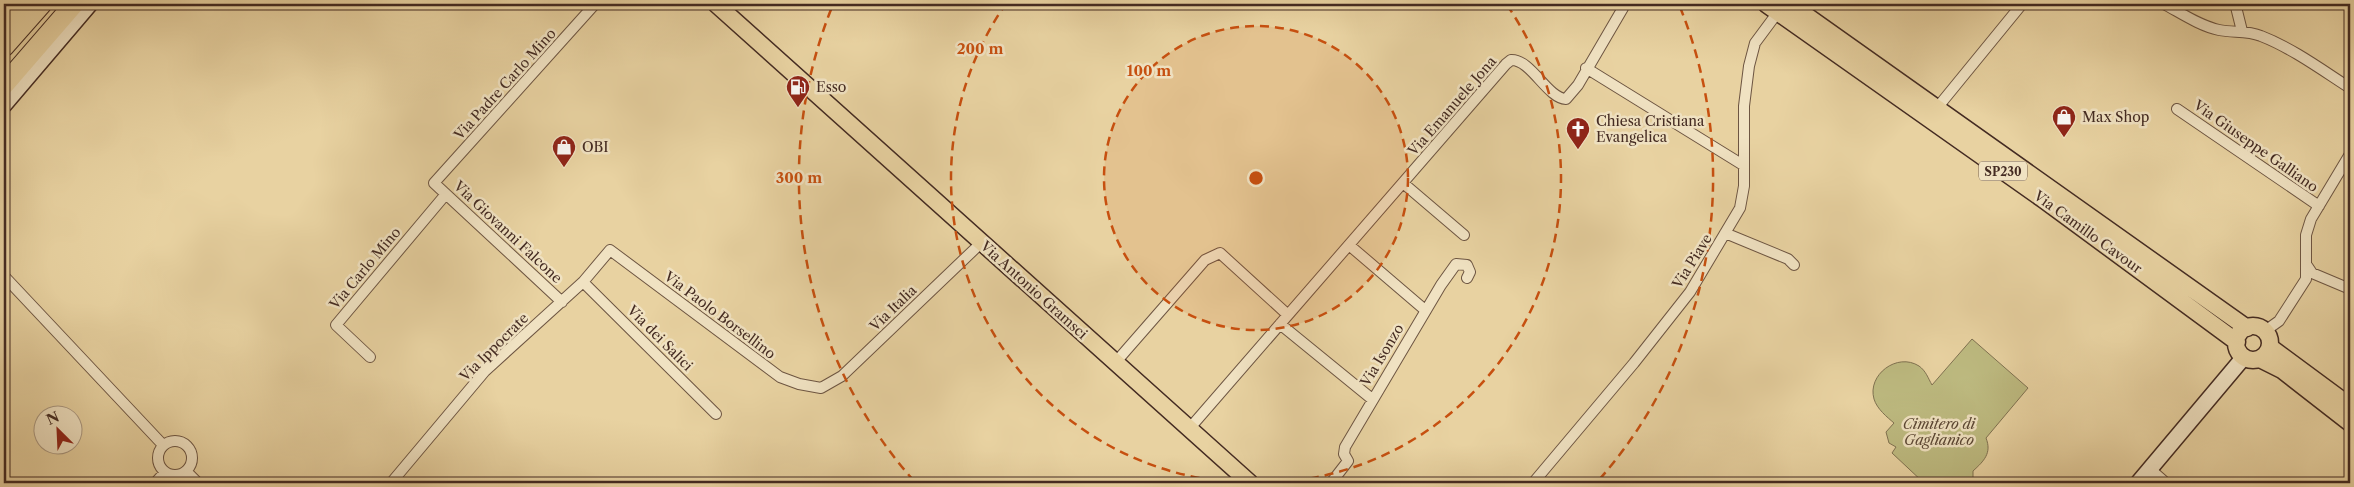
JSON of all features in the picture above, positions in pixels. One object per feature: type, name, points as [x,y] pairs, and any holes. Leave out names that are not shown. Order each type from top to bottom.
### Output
[{"type":"highway","points":[[4,22],[20,4]]},
{"type":"highway","points":[[4,47],[42,4]]},
{"type":"highway","points":[[4,66],[58,4]]},
{"type":"highway","points":[[4,85],[74,4]]},
{"type":"main road","name":"Via Antonio Gramsci","points":[[716,4],[1250,483]]},
{"type":"main road","name":"Via Camillo Cavour","points":[[1778,7],[1937,108],[2247,328],[2256,326],[2265,331]]},
{"type":"main road","name":"Via Camillo Cavour","points":[[1778,7],[2237,342],[2238,350],[2244,357]]},
{"type":"main road","points":[[2237,342],[2242,331],[2247,328]]},
{"type":"main road","points":[[2244,357],[2252,360],[2265,353],[2270,338],[2265,331]]},
{"type":"main road","points":[[2265,353],[2350,406]]},
{"type":"main road","points":[[2265,353],[2282,370],[2350,423]]},
{"type":"street","points":[[4,104],[90,4]]},
{"type":"street","name":"Via Padre Carlo Mino","points":[[434,183],[595,4]]},
{"type":"street","points":[[1937,108],[2022,4]]},
{"type":"street","points":[[2164,4],[2206,26],[2220,31],[2242,31],[2260,36],[2283,47],[2350,88]]},
{"type":"street","points":[[2238,4],[2242,31]]},
{"type":"street","name":"Via Piave","points":[[1533,483],[1684,299],[1740,208],[1744,186],[1744,106],[1749,66],[1755,43],[1778,7]]},
{"type":"street","points":[[1623,8],[1586,68],[1743,164]]},
{"type":"street","name":"Via Emanuele Jona","points":[[1189,429],[1511,60],[1516,61],[1534,74],[1562,99],[1568,97],[1578,85],[1586,68]]},
{"type":"street","name":"Via Giuseppe Galliano","points":[[2177,109],[2319,206]]},
{"type":"street","name":"Via Giuseppe Galliano","points":[[2265,331],[2278,321],[2306,279],[2306,235],[2319,206],[2350,154]]},
{"type":"street","name":"Via Giovanni Falcone","points":[[434,183],[562,302]]},
{"type":"street","points":[[1403,183],[1464,235]]},
{"type":"street","name":"Via Carlo Mino","points":[[370,357],[336,324],[446,194]]},
{"type":"street","points":[[1725,233],[1788,259],[1794,265]]},
{"type":"street","name":"Via Italia","points":[[821,388],[842,376],[981,243]]},
{"type":"street","points":[[1349,245],[1425,310]]},
{"type":"street","name":"Via Ippocrate","points":[[391,483],[485,371],[583,282],[610,250]]},
{"type":"street","name":"Via Paolo Borsellino","points":[[610,250],[780,377],[799,384],[821,388]]},
{"type":"street","points":[[1115,363],[1205,260],[1220,253],[1288,315]]},
{"type":"street","name":"Via Isonzo","points":[[1331,483],[1348,461],[1344,454],[1345,447],[1372,399],[1425,310],[1456,264],[1467,265],[1470,272],[1467,278]]},
{"type":"street","points":[[2306,264],[2312,272],[2350,289]]},
{"type":"street","points":[[4,276],[163,445]]},
{"type":"street","name":"Via dei Salici","points":[[583,282],[716,414]]},
{"type":"street","points":[[1280,324],[1372,399]]},
{"type":"street","points":[[2138,483],[2244,357]]},
{"type":"street","points":[[176,441],[188,446],[192,459],[186,471],[176,475],[165,472],[158,462],[158,456],[163,445],[176,441]]},
{"type":"street","points":[[2150,469],[2166,483]]},
{"type":"street","points":[[186,471],[198,483]]},
{"type":"street","points":[[155,483],[165,472]]},
{"type":"green space","name":"Cimitero di Gaglianico","points":[[1972,339],[2028,388],[1986,438],[1988,448],[1986,456],[1973,471],[1973,479],[1977,483],[1924,483],[1892,453],[1896,447],[1889,443],[1886,432],[1894,423],[1875,403],[1873,390],[1875,382],[1879,374],[1893,364],[1910,362],[1919,366],[1925,372],[1932,385]]},
{"type":"place","name":"Esso","points":[[798,108]]},
{"type":"place","name":"Max Shop","points":[[2064,138]]},
{"type":"place","name":"Chiesa Cristiana Evangelica","points":[[1578,150]]},
{"type":"place","name":"OBI","points":[[564,168]]}]
